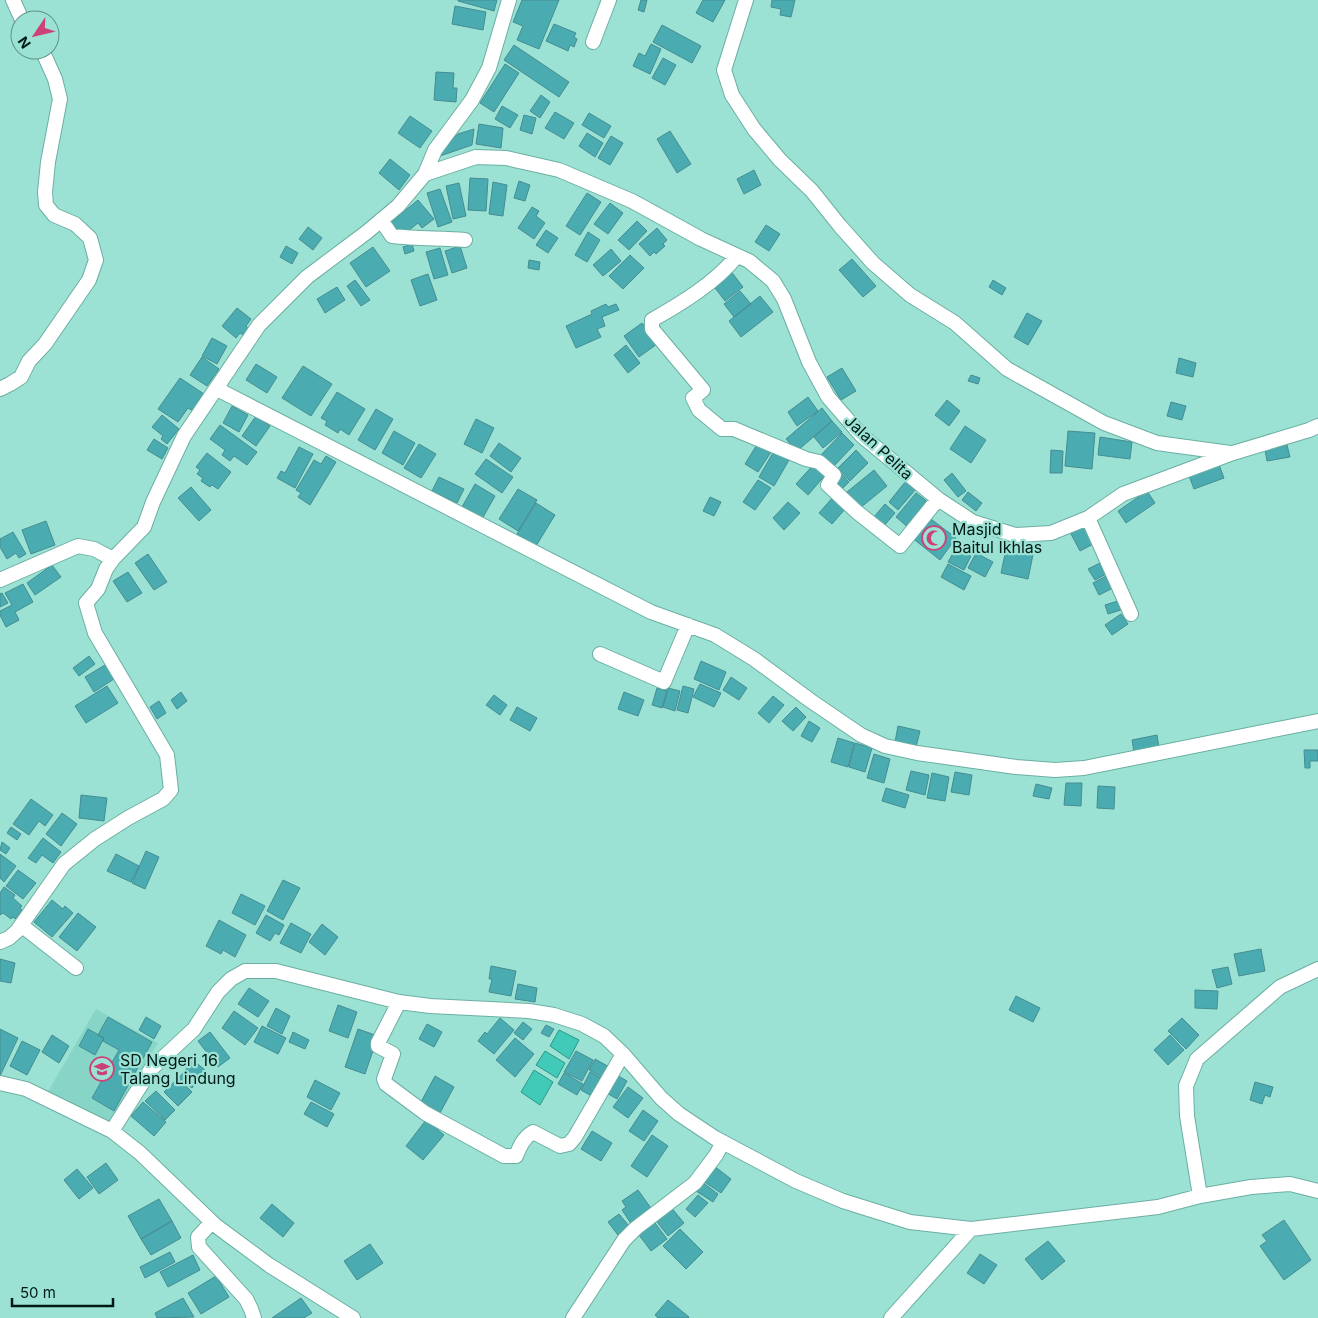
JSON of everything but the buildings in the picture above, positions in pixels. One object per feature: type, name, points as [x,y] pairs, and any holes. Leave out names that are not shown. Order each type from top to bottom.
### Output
[{"type":"street","points":[[0,942],[9,938],[21,925],[64,864],[95,839],[163,799],[171,790],[167,755],[94,633],[86,603],[98,589],[106,569],[113,559],[144,527],[153,502],[184,436],[259,325],[307,277],[398,206],[426,174],[435,150],[472,100],[489,68],[509,0]]},
{"type":"street","points":[[593,42],[610,0]]},
{"type":"street","points":[[746,0],[724,70],[732,95],[754,129],[780,160],[812,191],[873,264],[910,295],[955,323],[1007,369],[1104,423],[1157,443],[1233,453]]},
{"type":"street","points":[[0,389],[21,377],[29,361],[45,344],[90,280],[96,260],[90,238],[75,224],[54,215],[46,205],[45,192],[48,162],[60,99],[55,79],[46,60]]},
{"type":"street","name":"Jalan Pelita","points":[[426,174],[476,157],[506,158],[559,170],[632,201],[701,239],[749,261],[773,281],[784,300],[809,362],[828,396],[861,435],[938,499],[973,522],[1015,535],[1051,533],[1088,518],[1123,494],[1233,453],[1318,426]]},
{"type":"street","points":[[381,220],[392,236],[465,240]]},
{"type":"street","points":[[737,256],[731,264],[704,287],[652,320],[652,329],[702,390],[692,398],[698,410],[722,429],[734,429],[806,459],[819,462],[834,475],[828,485],[857,512],[900,546],[938,499]]},
{"type":"street","points":[[217,389],[651,612],[715,635],[731,644],[861,735],[885,746],[917,753],[1016,767],[1055,770],[1084,768],[1318,721]]},
{"type":"street","points":[[1088,518],[1131,614]]},
{"type":"street","points":[[0,580],[78,546],[94,549],[113,559]]},
{"type":"street","points":[[600,654],[664,682],[688,625]]},
{"type":"street","points":[[21,925],[76,968]]},
{"type":"street","points":[[1200,1196],[1187,1116],[1186,1086],[1197,1059],[1280,987],[1318,969]]},
{"type":"street","points":[[112,1130],[151,1069],[194,1029],[218,992],[231,979],[245,971],[276,971],[399,1002],[430,1006],[529,1011],[554,1015],[582,1024],[604,1036],[623,1054],[661,1098],[679,1114],[723,1142],[796,1182],[844,1201],[910,1222],[971,1228],[1158,1207],[1200,1196],[1251,1187],[1290,1184],[1318,1191]]},
{"type":"street","points":[[399,1002],[378,1043],[378,1046],[393,1054],[384,1079],[386,1084],[425,1113],[504,1156],[516,1156],[523,1141],[533,1132],[560,1146],[569,1144],[575,1137],[623,1054]]},
{"type":"street","points":[[0,1083],[26,1089],[112,1130],[140,1153],[212,1222],[270,1265],[353,1318]]},
{"type":"street","points":[[574,1318],[624,1240],[636,1228],[694,1183],[716,1155],[723,1142]]},
{"type":"street","points":[[212,1222],[198,1237],[199,1247],[246,1299],[254,1318]]},
{"type":"street","points":[[891,1318],[971,1228]]},
{"type":"shaded area","name":"SD Negeri 16 Talang Lindung","points":[[96,1009],[158,1043],[109,1123],[46,1095]]},
{"type":"shaded area","points":[[559,1030],[579,1040],[569,1059],[550,1046]]},
{"type":"shaded area","points":[[545,1051],[565,1063],[557,1078],[536,1065]]},
{"type":"shaded area","points":[[534,1070],[553,1082],[540,1105],[521,1092]]},
{"type":"place","name":"Masjid Baitul Ikhlas","points":[[934,538]]},
{"type":"place","name":"SD Negeri 16 Talang Lindung","points":[[102,1069]]}]
